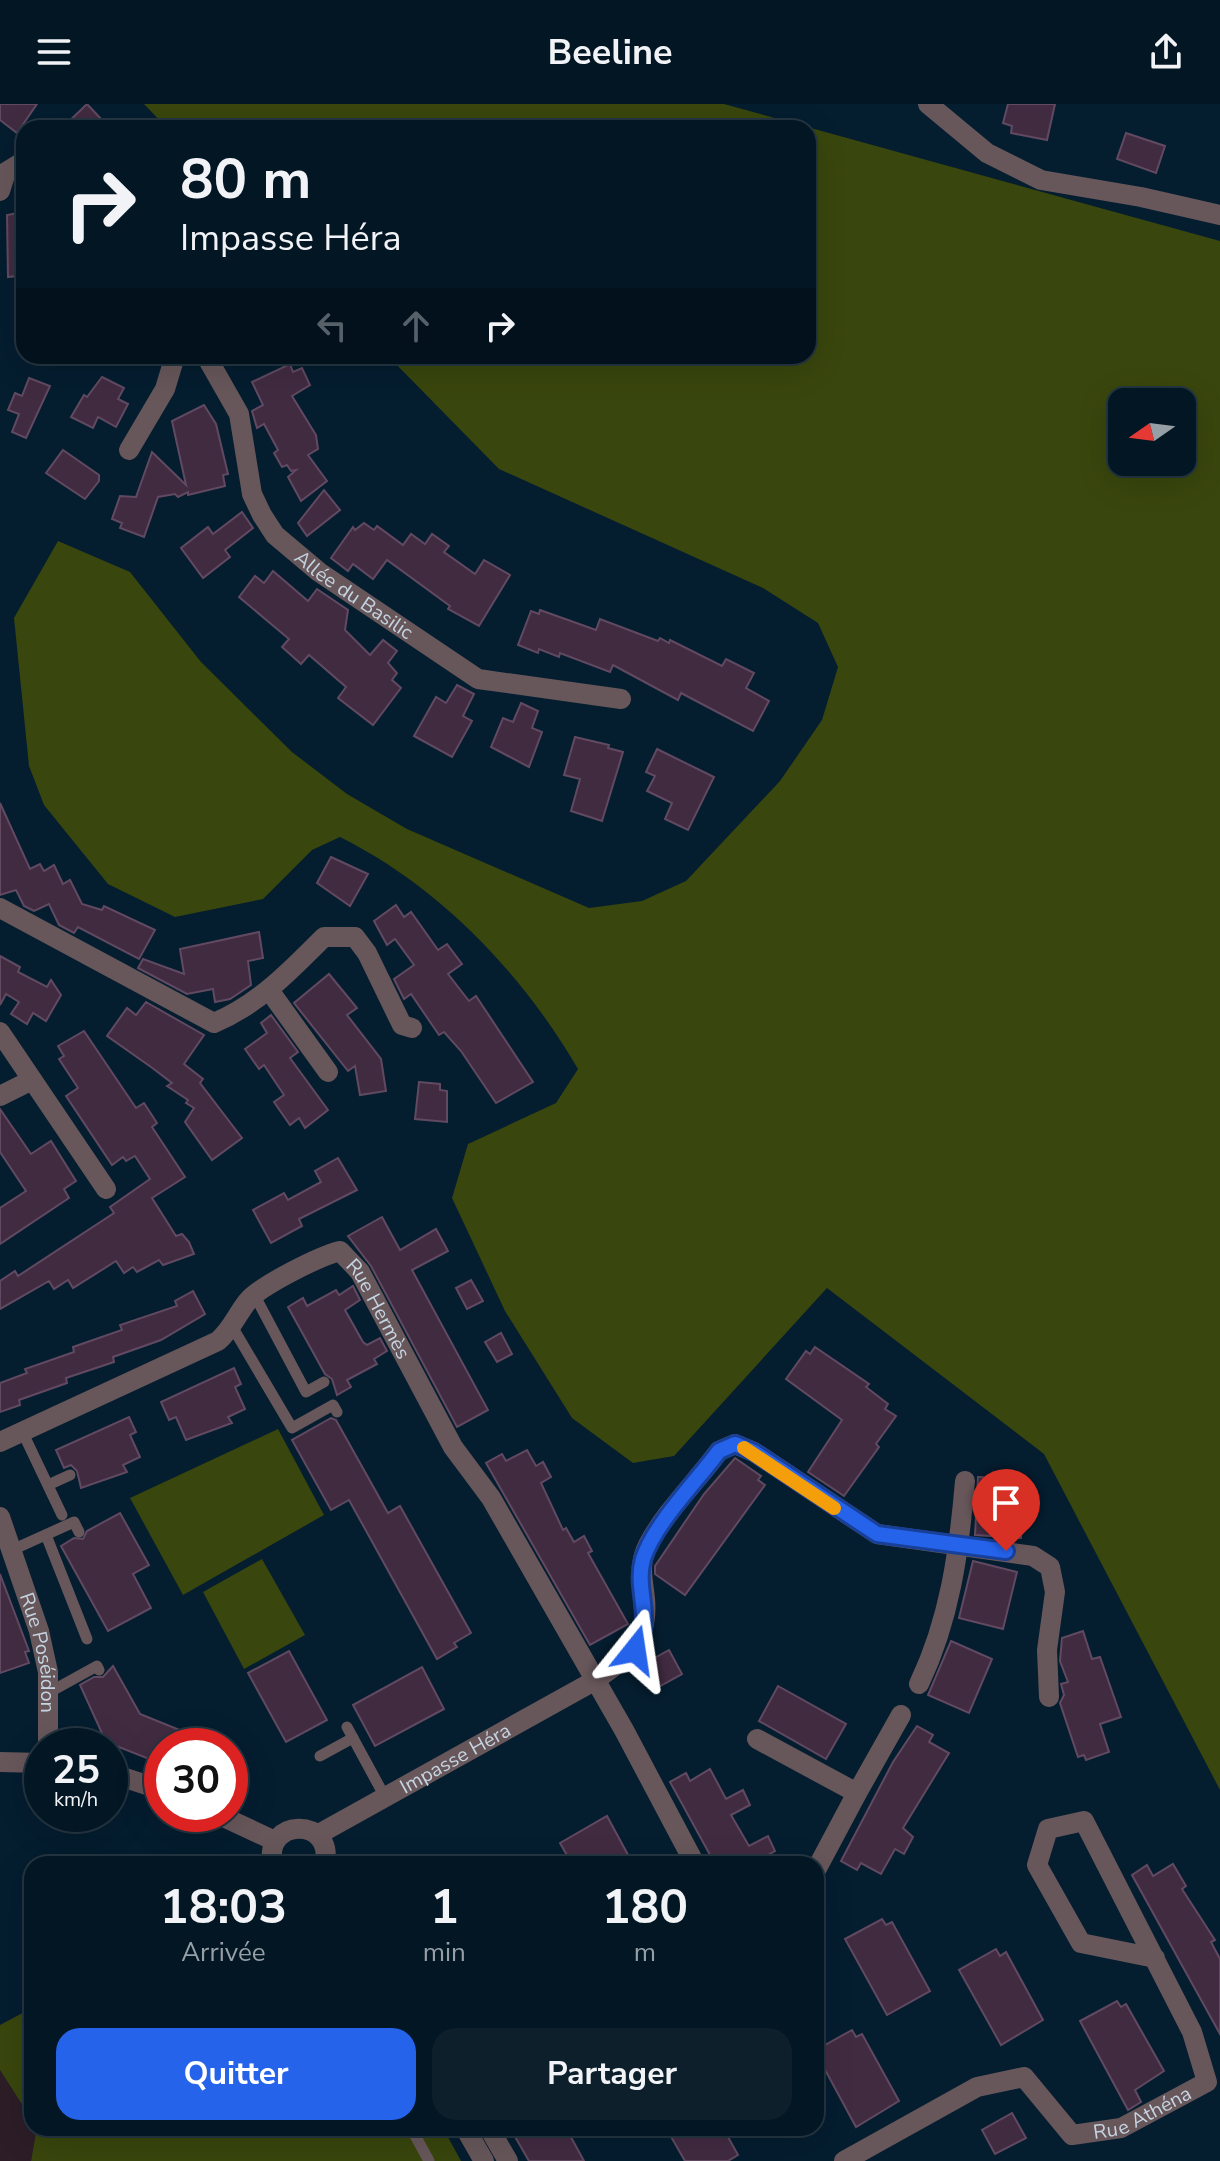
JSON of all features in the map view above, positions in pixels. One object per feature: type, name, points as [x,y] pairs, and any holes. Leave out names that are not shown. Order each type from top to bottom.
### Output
[{"type":"street","points":[[928,104],[987,153],[1041,180],[1141,197],[1220,215]]},
{"type":"street","points":[[129,450],[165,389],[173,364]]},
{"type":"street","name":"Allée du Basilic","points":[[211,364],[239,414],[252,494],[262,515],[275,535],[319,572],[478,679],[621,699]]},
{"type":"street","points":[[0,908],[214,1023],[236,1014],[269,990],[324,937],[355,937],[367,953],[402,1025],[412,1028]]},
{"type":"street","points":[[269,990],[328,1072]]},
{"type":"street","points":[[0,1032],[106,1189]]},
{"type":"street","points":[[0,1096],[32,1080]]},
{"type":"street","name":"Rue Hermès","points":[[0,1442],[218,1341],[233,1328],[248,1299],[320,1256],[340,1251],[360,1272],[453,1447],[491,1498],[594,1681]]},
{"type":"street","name":"Impasse Héra","points":[[317,1835],[594,1681],[635,1650],[642,1637],[645,1597],[640,1577],[649,1543],[719,1451],[735,1444],[754,1452],[877,1534],[1033,1556],[1050,1567],[1055,1592],[1047,1650],[1049,1697]]},
{"type":"street","points":[[919,1684],[938,1645],[959,1546],[965,1481]]},
{"type":"street","name":"Rue Poséidon","points":[[0,1517],[39,1631],[48,1672],[48,1728]]},
{"type":"street","points":[[594,1681],[691,1856]]},
{"type":"street","points":[[823,1856],[901,1715]]},
{"type":"street","points":[[757,1739],[857,1793]]},
{"type":"street","points":[[0,1762],[24,1763]]},
{"type":"street","name":"Rue Athéna","points":[[844,2161],[977,2087],[1024,2077],[1072,2135],[1121,2128],[1207,2082],[1192,2032],[1155,1958],[1084,1821],[1048,1829],[1037,1865],[1081,1943],[1155,1958]]},
{"type":"street","points":[[248,1828],[275,1841]]},
{"type":"street","points":[[274,1856],[275,1841],[281,1834],[298,1828],[317,1835],[325,1847],[325,1856]]},
{"type":"street","points":[[470,2136],[484,2161]]},
{"type":"street","points":[[494,2136],[508,2161]]},
{"type":"lane","points":[[255,1296],[306,1392],[324,1382]]},
{"type":"lane","points":[[233,1328],[292,1428],[333,1405],[337,1412]]},
{"type":"lane","points":[[22,1431],[62,1515]]},
{"type":"lane","points":[[48,1485],[70,1475]]},
{"type":"lane","points":[[12,1550],[74,1522],[79,1532]]},
{"type":"lane","points":[[46,1535],[87,1639]]},
{"type":"lane","points":[[48,1693],[97,1666],[99,1670]]},
{"type":"lane","points":[[320,1756],[350,1732],[385,1797]]},
{"type":"lane","points":[[415,2136],[429,2161]]},
{"type":"shaded area","points":[[0,2070],[24,2108],[24,2136],[36,2136],[31,2161],[0,2161]]},
{"type":"green space","points":[[144,104],[724,104],[782,120],[159,120]]},
{"type":"green space","points":[[816,129],[1220,241],[1220,1790],[1044,1454],[827,1288],[674,1456],[633,1463],[572,1418],[505,1311],[452,1198],[468,1144],[556,1103],[578,1069],[531,999],[476,936],[444,907],[377,857],[340,837],[312,850],[263,899],[175,917],[108,884],[44,805],[29,766],[14,618],[58,541],[130,572],[201,662],[292,752],[347,794],[407,829],[589,908],[642,901],[686,881],[780,781],[822,720],[838,667],[818,623],[763,588],[499,469],[396,364],[816,364]]},
{"type":"green space","points":[[278,1429],[324,1515],[183,1595],[130,1498]]},
{"type":"green space","points":[[262,1559],[305,1635],[244,1669],[203,1592]]},
{"type":"green space","points":[[24,2012],[24,2108],[0,2070],[0,2025]]},
{"type":"green space","points":[[36,2136],[447,2136],[461,2161],[31,2161]]},
{"type":"building","points":[[0,104],[37,104],[26,120],[16,120],[16,132],[0,120]]},
{"type":"building","points":[[87,104],[102,120],[70,120]]},
{"type":"building","points":[[1008,104],[1055,104],[1047,140],[1011,133],[1012,126],[1003,123]]},
{"type":"building","points":[[1126,133],[1165,146],[1156,173],[1117,159]]},
{"type":"building","points":[[16,213],[16,276],[8,277],[7,215]]},
{"type":"building","points":[[290,364],[293,372],[302,368],[310,385],[292,396],[316,435],[318,449],[308,455],[327,481],[301,501],[288,477],[296,470],[291,471],[287,465],[282,467],[274,453],[278,450],[264,424],[257,428],[252,411],[263,405],[252,382]]},
{"type":"building","points":[[102,377],[124,388],[118,399],[128,404],[116,427],[98,417],[93,428],[71,417],[84,395],[87,397]]},
{"type":"building","points":[[29,378],[50,386],[26,438],[12,432],[19,414],[8,410],[15,393],[22,396]]},
{"type":"building","points":[[204,405],[216,424],[228,474],[223,475],[225,486],[188,495],[188,492],[178,497],[175,494],[158,497],[144,537],[120,528],[122,523],[112,519],[120,496],[136,497],[152,452],[186,485],[172,421]]},
{"type":"building","points":[[63,450],[99,475],[99,481],[85,499],[46,473]]},
{"type":"building","points":[[324,490],[340,510],[307,536],[298,523]]},
{"type":"building","points":[[242,512],[253,528],[225,550],[230,557],[203,578],[181,548],[208,527],[213,534]]},
{"type":"building","points":[[364,523],[374,530],[377,526],[403,545],[411,534],[425,544],[432,534],[449,546],[444,552],[475,574],[484,560],[510,575],[479,626],[448,609],[450,606],[387,560],[373,579],[353,564],[348,571],[331,558],[353,527],[355,530]]},
{"type":"building","points":[[273,571],[308,601],[317,589],[348,610],[345,630],[370,655],[383,640],[397,651],[388,663],[397,673],[392,680],[401,688],[373,725],[338,698],[346,687],[309,655],[301,664],[282,647],[289,639],[239,597],[255,576],[264,583]]},
{"type":"building","points":[[540,610],[596,630],[600,619],[658,641],[660,638],[669,643],[670,640],[722,666],[726,659],[754,673],[746,688],[769,701],[753,731],[681,693],[678,700],[613,665],[610,672],[560,653],[559,657],[539,649],[538,653],[518,645],[531,611],[539,614]]},
{"type":"building","points":[[457,685],[474,694],[463,716],[472,721],[452,757],[414,736],[436,697],[446,703]]},
{"type":"building","points":[[521,703],[538,711],[532,728],[542,732],[529,767],[491,747],[503,718],[513,722]]},
{"type":"building","points":[[575,737],[609,745],[608,748],[623,752],[602,821],[571,811],[580,779],[564,775]]},
{"type":"building","points":[[657,749],[714,777],[688,830],[665,819],[672,803],[647,791],[655,776],[646,772]]},
{"type":"building","points":[[0,803],[30,869],[40,864],[44,871],[54,865],[63,884],[70,880],[82,904],[102,910],[104,906],[155,930],[139,959],[78,927],[74,933],[59,925],[49,904],[34,911],[24,906],[16,890],[0,895]]},
{"type":"building","points":[[331,857],[368,874],[350,906],[317,883]]},
{"type":"building","points":[[396,905],[404,917],[411,912],[438,950],[447,944],[462,964],[448,974],[469,1001],[476,996],[533,1082],[496,1103],[461,1051],[444,1032],[439,1035],[411,994],[404,999],[394,979],[414,965],[395,939],[387,945],[374,921]]},
{"type":"building","points":[[259,932],[263,958],[248,961],[251,985],[230,999],[215,1002],[213,989],[187,994],[138,968],[143,959],[184,974],[180,949]]},
{"type":"building","points":[[0,956],[20,967],[18,972],[47,987],[51,980],[61,995],[46,1021],[33,1013],[27,1024],[11,1014],[19,1002],[6,994],[0,1005]]},
{"type":"building","points":[[329,974],[357,1008],[347,1015],[381,1059],[386,1091],[360,1095],[355,1066],[348,1071],[294,1003]]},
{"type":"building","points":[[146,1002],[204,1035],[184,1064],[203,1079],[200,1083],[242,1138],[212,1160],[185,1122],[194,1108],[186,1103],[188,1100],[167,1086],[172,1083],[107,1036],[127,1008],[136,1015]]},
{"type":"building","points":[[271,1015],[298,1052],[290,1058],[328,1110],[305,1128],[299,1118],[290,1125],[274,1102],[284,1095],[264,1065],[259,1069],[245,1049],[267,1033],[261,1023]]},
{"type":"building","points":[[84,1031],[136,1108],[144,1103],[157,1123],[152,1127],[185,1177],[152,1198],[176,1236],[182,1234],[194,1254],[163,1265],[159,1260],[137,1272],[133,1267],[124,1273],[116,1261],[73,1288],[68,1280],[54,1289],[49,1281],[0,1309],[0,1281],[15,1271],[18,1276],[114,1213],[110,1207],[150,1179],[135,1156],[126,1161],[123,1157],[112,1165],[66,1096],[78,1088],[59,1059],[64,1056],[58,1046]]},
{"type":"building","points":[[419,1082],[440,1084],[440,1090],[447,1091],[447,1122],[415,1119]]},
{"type":"building","points":[[0,1109],[31,1154],[51,1141],[76,1181],[64,1189],[69,1198],[0,1244],[0,1208],[26,1191],[0,1152]]},
{"type":"building","points":[[338,1158],[357,1190],[299,1219],[302,1226],[271,1243],[253,1210],[284,1193],[288,1200],[321,1182],[315,1171]]},
{"type":"building","points":[[382,1217],[400,1250],[436,1229],[448,1251],[412,1270],[488,1410],[457,1427],[371,1266],[348,1236]]},
{"type":"building","points":[[471,1280],[483,1301],[467,1309],[456,1288]]},
{"type":"building","points":[[353,1286],[360,1300],[345,1310],[363,1342],[367,1345],[380,1338],[387,1351],[374,1359],[377,1364],[347,1380],[351,1387],[337,1395],[332,1379],[325,1374],[288,1307],[303,1298],[307,1306],[336,1290],[339,1295]]},
{"type":"building","points":[[193,1291],[205,1314],[161,1340],[113,1357],[114,1362],[66,1378],[67,1383],[19,1400],[20,1405],[0,1412],[0,1383],[27,1373],[25,1369],[74,1352],[73,1347],[122,1330],[120,1325],[177,1306],[175,1301]]},
{"type":"building","points":[[501,1333],[512,1354],[497,1362],[485,1342]]},
{"type":"building","points":[[815,1347],[869,1384],[866,1387],[888,1404],[885,1409],[896,1416],[876,1444],[879,1447],[844,1496],[808,1472],[842,1420],[786,1379],[806,1351],[810,1354]]},
{"type":"building","points":[[234,1368],[241,1384],[235,1387],[245,1409],[228,1417],[232,1423],[186,1440],[176,1417],[169,1420],[161,1402]]},
{"type":"building","points":[[129,1417],[136,1432],[130,1435],[140,1457],[123,1465],[127,1472],[81,1488],[77,1471],[71,1465],[64,1468],[56,1450]]},
{"type":"building","points":[[331,1418],[336,1420],[388,1513],[400,1506],[471,1633],[454,1643],[457,1647],[437,1659],[349,1500],[331,1510],[292,1440]]},
{"type":"building","points":[[527,1450],[536,1466],[543,1462],[551,1477],[541,1483],[563,1530],[566,1528],[574,1542],[584,1536],[592,1551],[588,1553],[628,1624],[590,1645],[486,1463],[502,1454],[506,1461]]},
{"type":"building","points":[[735,1458],[761,1476],[758,1480],[765,1485],[685,1595],[655,1574],[655,1566],[704,1494]]},
{"type":"building","points":[[978,1477],[1023,1479],[1021,1538],[975,1535]]},
{"type":"building","points":[[120,1513],[149,1565],[133,1574],[151,1608],[108,1631],[61,1546],[74,1538],[83,1539],[87,1531]]},
{"type":"building","points":[[973,1561],[1017,1572],[1003,1629],[959,1618]]},
{"type":"building","points":[[0,1574],[29,1651],[25,1652],[29,1663],[0,1673]]},
{"type":"building","points":[[1083,1631],[1092,1659],[1100,1657],[1121,1717],[1100,1724],[1109,1752],[1086,1760],[1084,1755],[1078,1757],[1060,1703],[1064,1695],[1061,1684],[1068,1682],[1060,1661],[1062,1638]]},
{"type":"building","points":[[951,1641],[992,1659],[969,1713],[928,1695]]},
{"type":"building","points":[[669,1650],[682,1674],[655,1689],[642,1665]]},
{"type":"building","points":[[289,1651],[327,1720],[286,1742],[248,1673]]},
{"type":"building","points":[[113,1666],[140,1714],[175,1728],[144,1728],[144,1757],[128,1751],[128,1728],[100,1728],[80,1685],[94,1677],[103,1677]]},
{"type":"building","points":[[422,1667],[444,1709],[375,1746],[353,1705]]},
{"type":"building","points":[[778,1686],[846,1724],[826,1759],[759,1721]]},
{"type":"building","points":[[917,1726],[933,1735],[929,1742],[949,1753],[903,1828],[913,1837],[904,1854],[895,1849],[881,1874],[861,1863],[857,1870],[841,1861],[893,1762]]},
{"type":"building","points":[[710,1769],[726,1799],[743,1790],[750,1805],[731,1815],[749,1846],[768,1836],[775,1851],[766,1856],[711,1856],[670,1782],[686,1773],[690,1781]]},
{"type":"building","points":[[607,1816],[629,1856],[567,1856],[560,1843]]},
{"type":"building","points":[[1173,1864],[1186,1886],[1182,1889],[1215,1940],[1211,1942],[1220,1959],[1220,2034],[1132,1875],[1147,1865],[1153,1876]]},
{"type":"building","points":[[882,1919],[886,1925],[892,1922],[930,1991],[887,2015],[845,1939]]},
{"type":"building","points":[[996,1949],[1000,1956],[1006,1952],[1043,2020],[1001,2045],[959,1970]]},
{"type":"building","points":[[1117,2001],[1121,2007],[1126,2004],[1164,2071],[1135,2090],[1141,2102],[1128,2110],[1080,2021]]},
{"type":"building","points":[[852,2030],[856,2037],[862,2034],[899,2101],[856,2127],[824,2068],[824,2046]]},
{"type":"building","points":[[1012,2113],[1026,2138],[995,2154],[982,2130]]},
{"type":"building","points":[[515,2136],[570,2136],[584,2161],[529,2161]]},
{"type":"building","points":[[671,2136],[727,2136],[738,2155],[728,2161],[685,2161]]},
{"type":"slow traffic","points":[[744,1448],[834,1508]]},
{"type":"route","points":[[635,1650],[645,1623],[645,1597],[640,1577],[649,1543],[719,1451],[735,1444],[754,1452],[853,1521],[877,1534],[919,1542],[1006,1551]]}]
